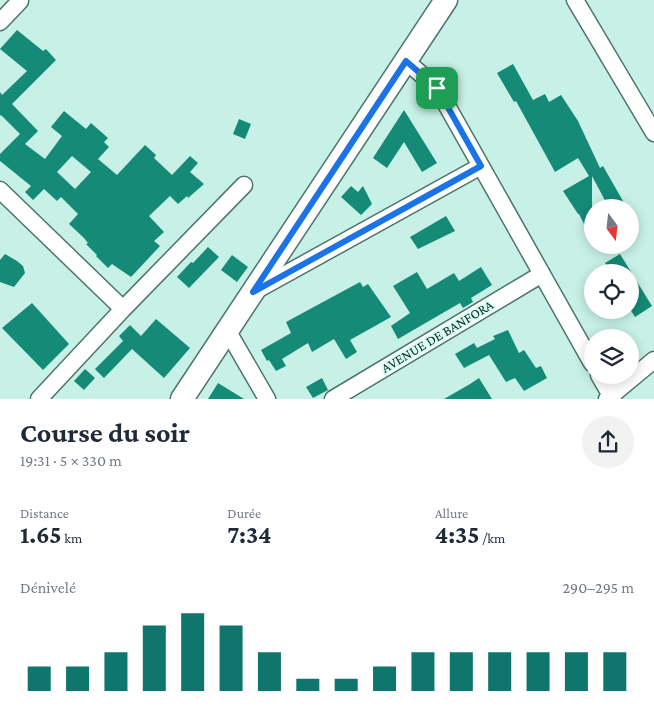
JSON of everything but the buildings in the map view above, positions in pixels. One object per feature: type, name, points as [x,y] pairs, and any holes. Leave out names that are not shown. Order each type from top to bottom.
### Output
[{"type":"main road","points":[[182,399],[446,0]]},
{"type":"street","points":[[575,0],[654,133]]},
{"type":"street","points":[[0,22],[20,1]]},
{"type":"street","points":[[406,61],[437,88],[584,349]]},
{"type":"street","points":[[253,292],[481,166]]},
{"type":"street","points":[[43,398],[123,309],[244,185]]},
{"type":"street","points":[[0,190],[123,309]]},
{"type":"street","name":"AVENUE DE BANFORA","points":[[333,399],[542,274]]},
{"type":"street","points":[[228,330],[267,399]]},
{"type":"street","points":[[603,384],[610,398],[654,360]]},
{"type":"route","points":[[406,61],[437,88],[481,166],[253,292],[406,61]]}]
